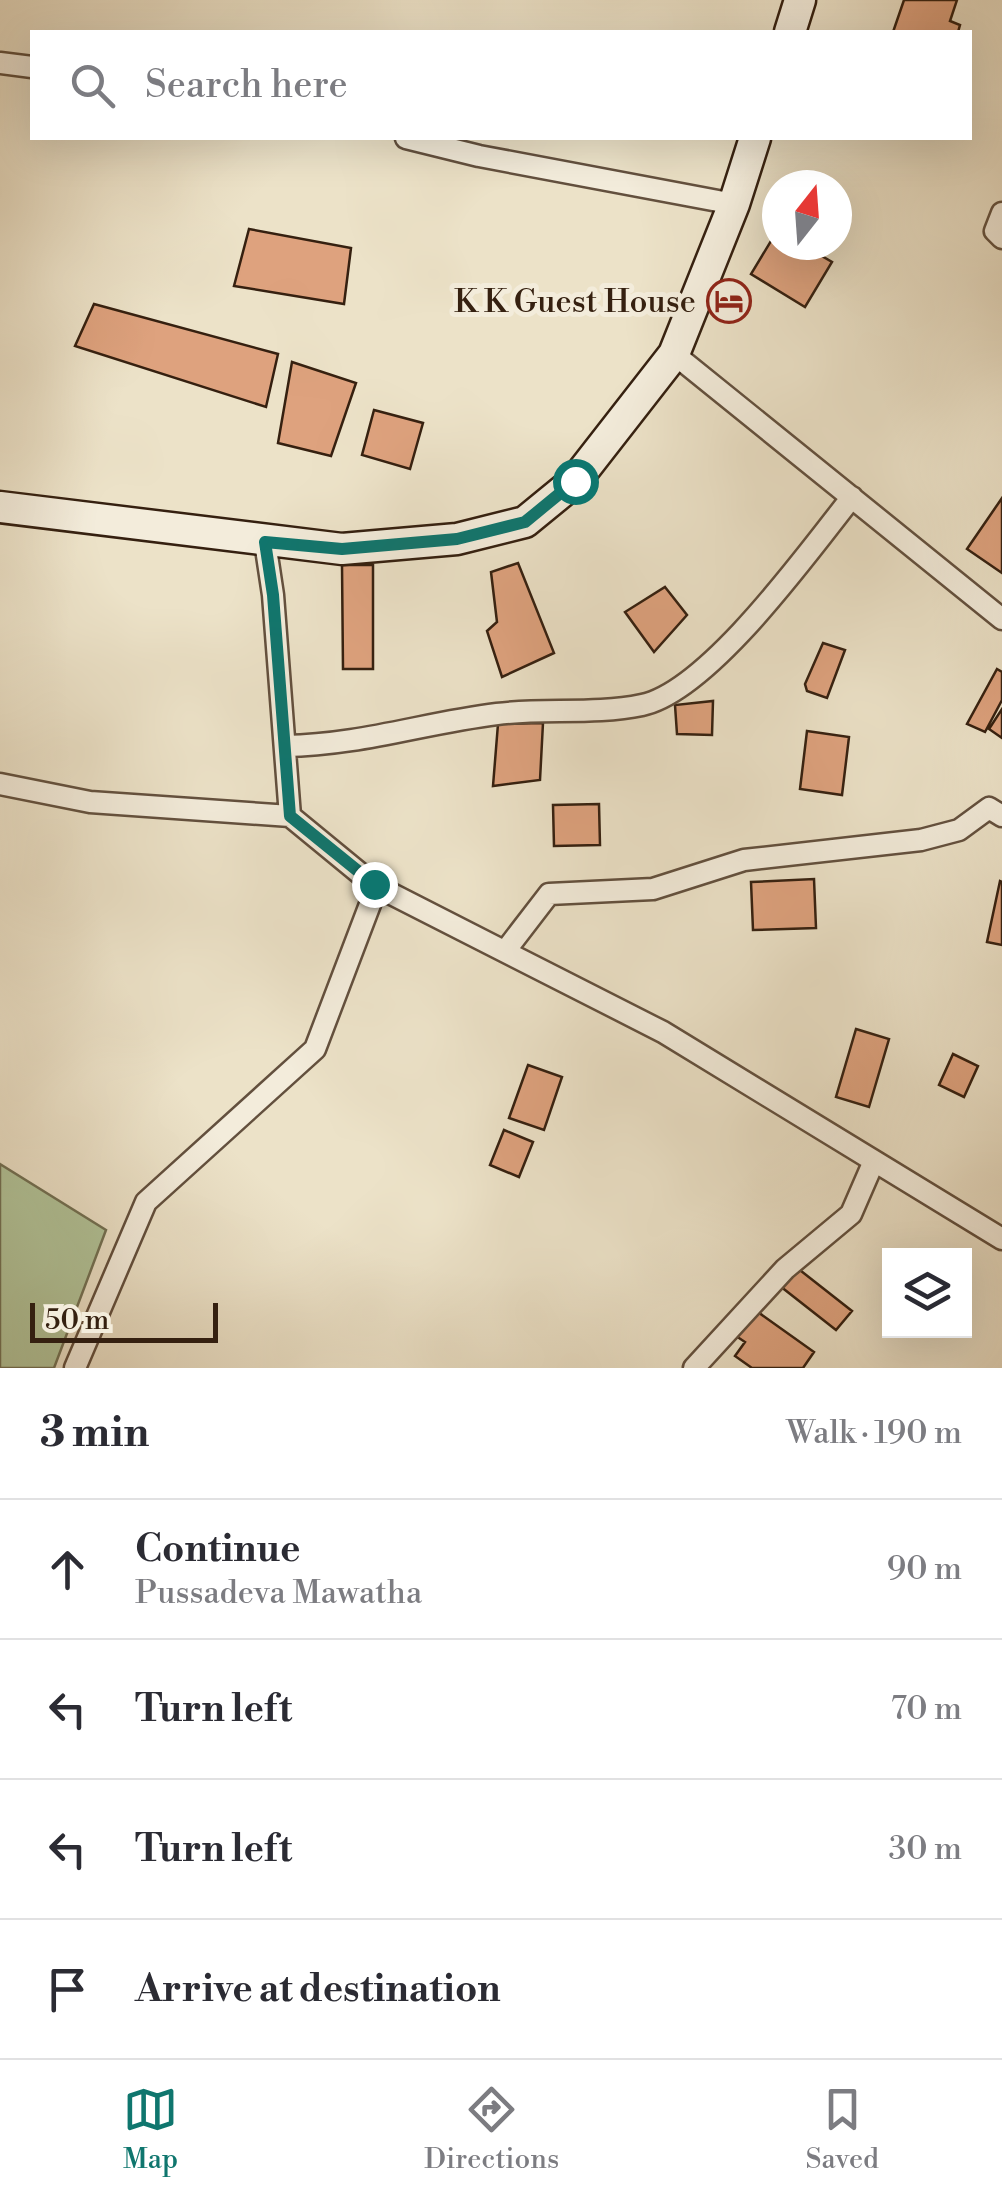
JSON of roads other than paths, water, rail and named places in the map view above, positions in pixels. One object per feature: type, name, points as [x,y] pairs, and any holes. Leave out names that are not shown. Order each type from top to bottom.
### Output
[{"type":"street","points":[[791,30],[800,0]]},
{"type":"street","points":[[0,63],[30,68]]},
{"type":"street","points":[[414,140],[734,204]]},
{"type":"street","points":[[0,507],[342,549],[457,539],[525,522],[575,481],[674,354],[755,140]]},
{"type":"street","points":[[1002,213],[995,231],[1002,238]]},
{"type":"street","points":[[674,354],[1002,619]]},
{"type":"street","points":[[285,746],[331,745],[496,714],[644,705],[680,687],[750,626],[852,497]]},
{"type":"street","points":[[265,542],[290,816]]},
{"type":"street","points":[[0,784],[90,802],[290,816],[378,886],[663,1032],[1002,1239]]},
{"type":"street","points":[[506,950],[549,894],[653,889],[744,860],[921,840],[959,830],[989,808],[1002,816]]},
{"type":"street","points":[[75,1368],[146,1202],[314,1049],[378,886]]},
{"type":"street","points":[[694,1368],[785,1269],[851,1214],[874,1161]]},
{"type":"place","name":"K K Guest House","points":[[729,301]]}]
